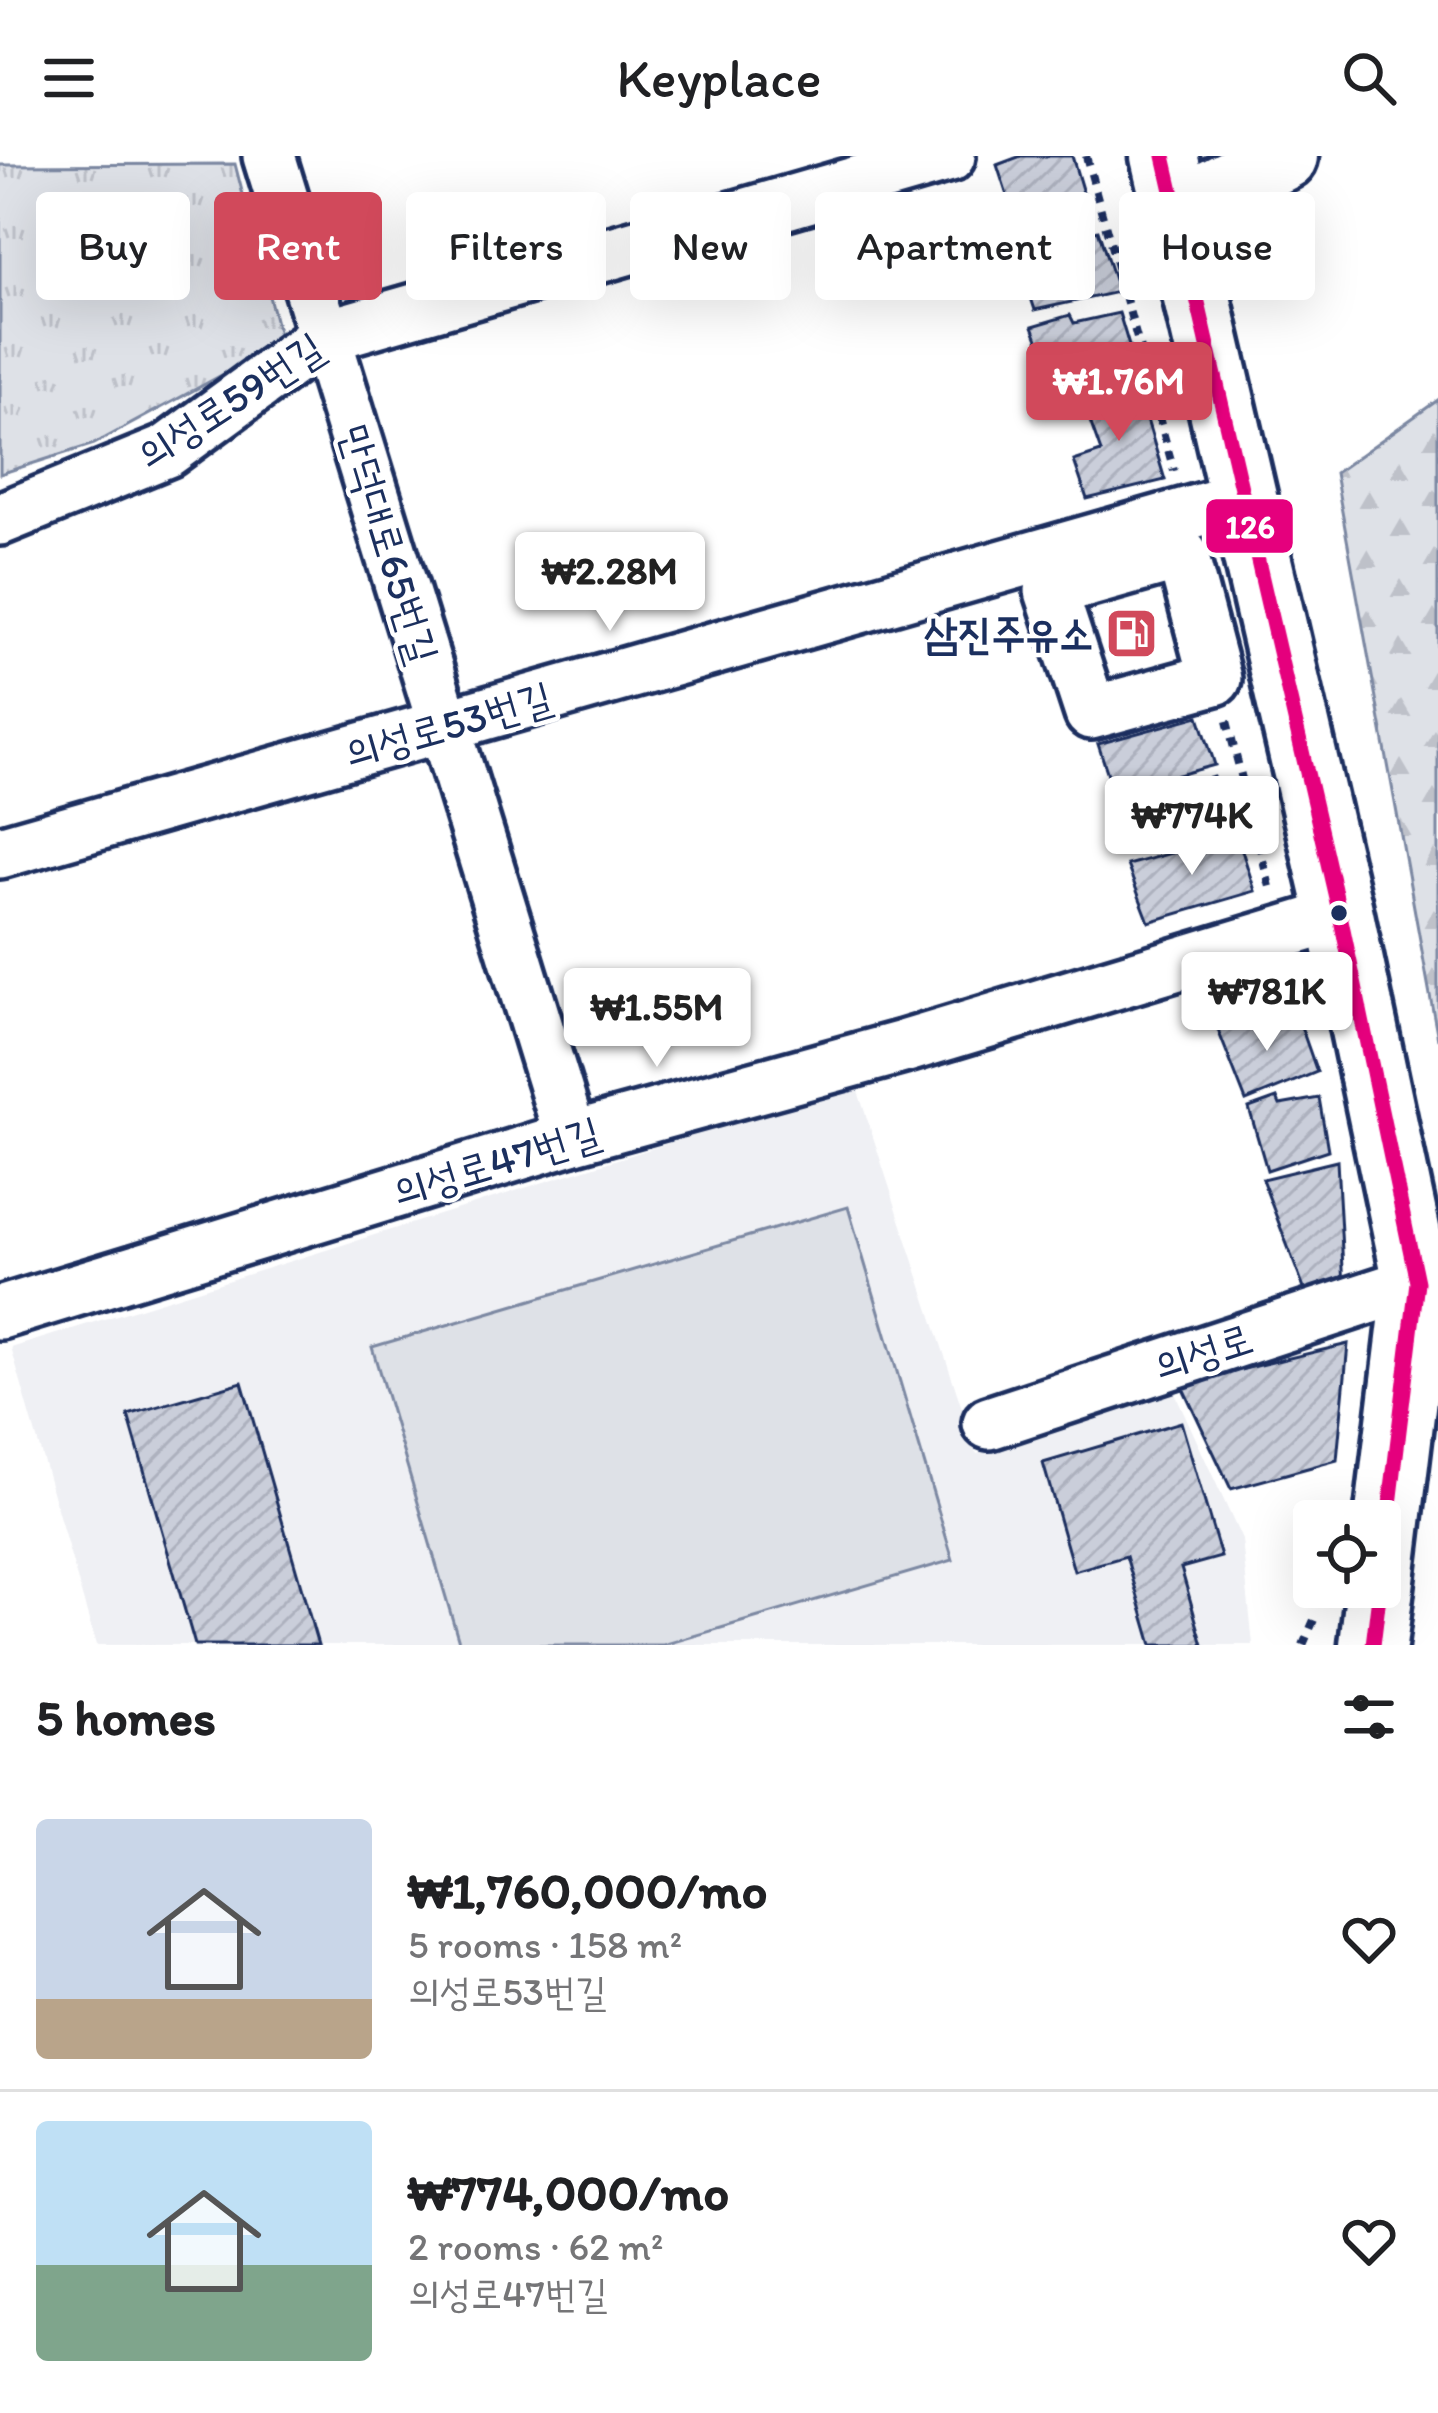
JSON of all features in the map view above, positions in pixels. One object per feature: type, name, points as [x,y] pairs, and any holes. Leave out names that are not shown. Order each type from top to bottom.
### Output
[{"type":"main road","points":[[1283,156],[1171,183],[1214,505],[1311,923],[1417,1282],[1373,1645]]},
{"type":"street","name":"만덕대로65번길","points":[[269,156],[571,1138]]},
{"type":"street","name":"의성로59번길","points":[[0,519],[167,451],[324,336],[949,156]]},
{"type":"street","name":"의성로53번길","points":[[0,852],[1214,505]]},
{"type":"street","name":"의성로47번길","points":[[0,1312],[571,1138],[903,1048],[1311,923]]},
{"type":"street","name":"의성로","points":[[989,1423],[1417,1282]]},
{"type":"path","points":[[1086,156],[1214,505]]},
{"type":"path","points":[[1216,679],[1311,923]]},
{"type":"shaded area","points":[[856,1085],[977,1454],[1175,1393],[1242,1540],[1253,1645],[96,1645],[11,1348]]},
{"type":"green space","points":[[235,164],[242,192],[214,192],[214,300],[270,300],[281,343],[94,444],[0,474],[0,165]]},
{"type":"green space","points":[[1438,400],[1438,1039],[1335,473]]},
{"type":"green space","points":[[848,1207],[953,1560],[663,1645],[460,1645],[372,1347]]},
{"type":"building","points":[[1021,156],[1072,156],[1083,192],[1006,192],[997,165]]},
{"type":"building","points":[[1098,230],[1118,292],[1095,297],[1095,231]]},
{"type":"building","points":[[1032,300],[1081,300],[1035,310]]},
{"type":"building","points":[[1119,313],[1136,369],[1057,387],[1033,326],[1070,315],[1074,323]]},
{"type":"building","points":[[1136,383],[1165,480],[1087,499],[1074,461],[1101,452],[1081,396]]},
{"type":"building","points":[[1199,716],[1215,765],[1114,793],[1098,744]]},
{"type":"building","points":[[1214,777],[1229,822],[1139,850],[1121,800]]},
{"type":"building","points":[[1237,835],[1255,891],[1149,922],[1127,865]]},
{"type":"building","points":[[1277,957],[1290,998],[1214,1019],[1200,966]]},
{"type":"building","points":[[1249,1015],[1251,1029],[1297,1015],[1317,1072],[1246,1101],[1216,1025]]},
{"type":"building","points":[[1277,1098],[1280,1105],[1319,1098],[1328,1150],[1267,1170],[1249,1108]]},
{"type":"building","points":[[1337,1161],[1344,1286],[1306,1294],[1262,1179]]},
{"type":"building","points":[[1348,1344],[1337,1460],[1231,1489],[1181,1384]]},
{"type":"building","points":[[242,1382],[318,1645],[195,1645],[128,1415]]},
{"type":"building","points":[[1181,1422],[1221,1557],[1181,1568],[1203,1645],[1152,1645],[1126,1556],[1074,1571],[1043,1463]]},
{"type":"transit line","name":"126","points":[[1164,156],[1340,915],[1417,1282],[1373,1645]]},
{"type":"place","name":"삼진주유소","points":[[1132,633]]}]
